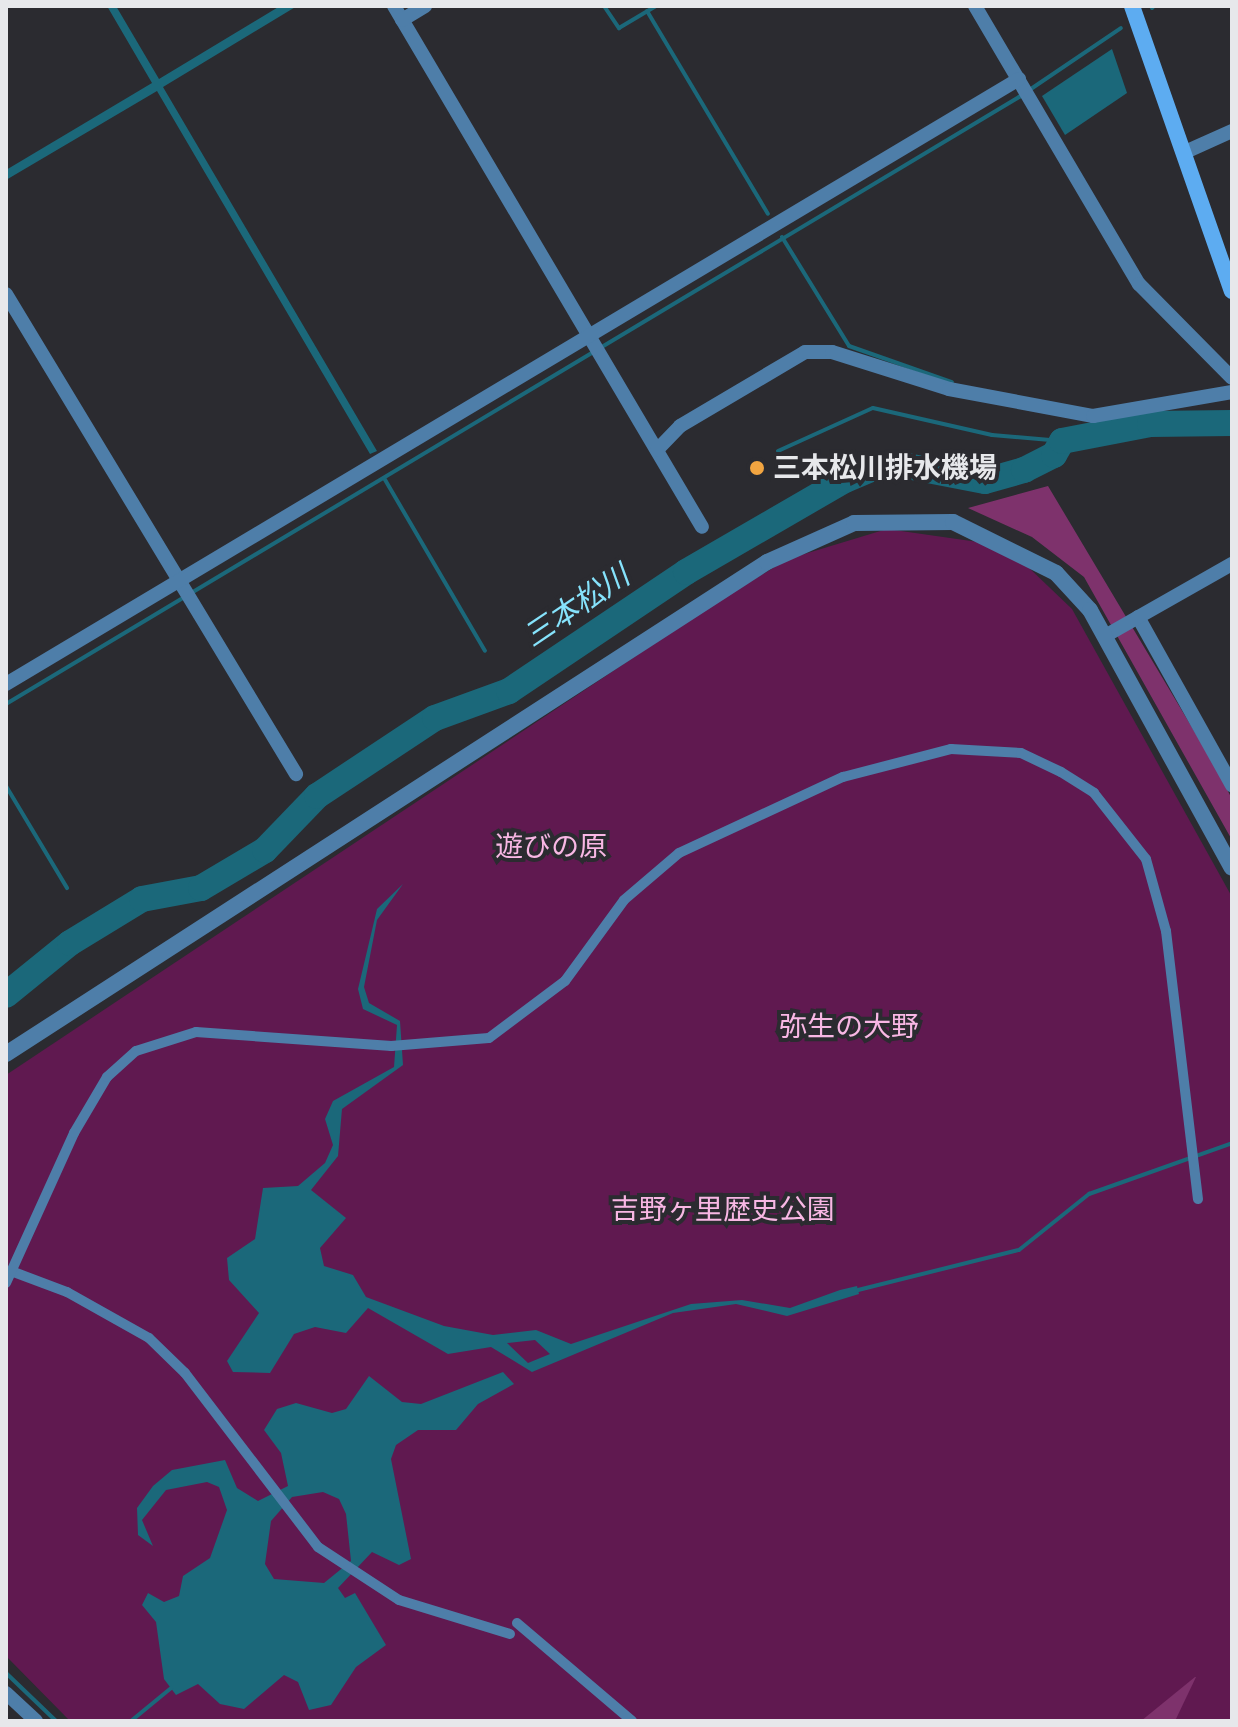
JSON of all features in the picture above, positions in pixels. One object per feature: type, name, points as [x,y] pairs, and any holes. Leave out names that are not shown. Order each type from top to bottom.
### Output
[{"type":"main road","points":[[1132,6],[1232,291]]},
{"type":"street","points":[[394,6],[702,527]]},
{"type":"street","points":[[402,20],[425,6]]},
{"type":"street","points":[[975,6],[1139,284],[1232,378]]},
{"type":"street","points":[[6,684],[183,592],[1021,81]]},
{"type":"street","points":[[1183,153],[1232,131]]},
{"type":"street","points":[[6,294],[183,592],[296,774]]},
{"type":"street","points":[[657,450],[680,426],[805,352],[832,352],[949,389],[1093,416],[1232,392]]},
{"type":"street","points":[[6,1054],[810,538],[866,522],[953,522],[1056,573],[1105,636],[1232,868]]},
{"type":"street","points":[[1105,636],[1232,564]]},
{"type":"street","points":[[1138,617],[1232,785]]},
{"type":"street","points":[[6,1283],[74,1133],[107,1077],[136,1051],[196,1032],[391,1046],[489,1038],[565,981],[624,900],[679,853],[843,777],[951,749],[1021,753],[1061,772],[1094,793],[1146,859],[1166,931],[1198,1199]]},
{"type":"street","points":[[11,1271],[67,1292],[149,1338],[210,1404],[268,1490],[318,1547],[399,1600],[510,1634]]},
{"type":"street","points":[[517,1623],[632,1721]]},
{"type":"street","points":[[6,1693],[36,1721]]},
{"type":"green space","name":"吉野ヶ里歴史公園","points":[[887,529],[978,542],[1027,566],[1072,609],[1232,897],[1232,1721],[70,1721],[6,1656],[6,1075],[717,602],[788,559]]},
{"type":"shaded area","points":[[1048,486],[1215,766],[1232,799],[1232,840],[1084,577],[1032,537],[968,508]]},
{"type":"shaded area","points":[[1195,1677],[1175,1721],[1141,1721]]},
{"type":"water","points":[[107,6],[116,6],[159,79],[280,6],[297,6],[163,87],[377,451],[370,454],[157,91],[6,180],[6,170],[152,83]]},
{"type":"water","points":[[1112,49],[1127,93],[1065,135],[1042,96]]},
{"type":"water","points":[[403,884],[377,920],[364,987],[369,1003],[400,1021],[403,1065],[342,1109],[338,1156],[311,1190],[346,1218],[320,1248],[324,1266],[353,1275],[366,1297],[444,1326],[493,1335],[536,1330],[571,1344],[691,1304],[742,1300],[790,1308],[857,1286],[859,1294],[787,1316],[736,1304],[673,1313],[532,1372],[491,1347],[448,1354],[368,1308],[346,1333],[315,1327],[294,1334],[270,1373],[233,1372],[227,1361],[259,1313],[229,1280],[227,1258],[255,1239],[263,1188],[298,1186],[325,1163],[333,1145],[325,1119],[333,1101],[394,1067],[397,1025],[363,1009],[358,989],[377,909]],"holes":[[[535,1340],[550,1354],[528,1363],[507,1343]]]},
{"type":"water","points":[[503,1372],[514,1384],[478,1404],[456,1430],[418,1430],[396,1445],[391,1459],[411,1559],[399,1565],[372,1552],[338,1588],[345,1598],[355,1593],[386,1645],[356,1667],[331,1705],[309,1710],[298,1682],[284,1675],[244,1709],[220,1704],[198,1684],[176,1695],[164,1679],[156,1622],[142,1605],[148,1593],[164,1602],[179,1596],[183,1576],[210,1558],[227,1510],[219,1487],[207,1482],[166,1490],[142,1520],[153,1546],[138,1535],[137,1508],[153,1486],[172,1470],[225,1460],[237,1488],[258,1501],[288,1486],[281,1453],[264,1430],[277,1409],[296,1403],[332,1413],[346,1409],[369,1376],[402,1402],[421,1404]],"holes":[[[323,1492],[339,1499],[346,1514],[351,1561],[324,1583],[274,1579],[265,1564],[271,1521],[292,1497]]]},
{"type":"waterway","points":[[604,6],[619,28],[656,6]]},
{"type":"waterway","points":[[647,11],[768,214]]},
{"type":"waterway","points":[[6,704],[1019,97],[1121,28]]},
{"type":"waterway","points":[[782,237],[849,346],[952,382]]},
{"type":"waterway","points":[[778,451],[873,408],[992,435],[1062,441]]},
{"type":"waterway","name":"三本松川","points":[[6,995],[70,943],[142,899],[201,888],[265,850],[317,796],[435,718],[509,691],[686,572],[845,480],[876,467],[907,466],[985,481],[1024,470],[1054,455],[1062,441],[1150,424],[1232,423]]},
{"type":"waterway","points":[[384,478],[485,651]]},
{"type":"waterway","points":[[6,786],[67,888]]},
{"type":"waterway","points":[[858,1290],[1019,1250],[1089,1194],[1232,1143]]},
{"type":"waterway","points":[[6,1673],[56,1721]]},
{"type":"waterway","points":[[131,1721],[171,1688]]},
{"type":"place","name":"三本松川排水機場","points":[[757,468]]},
{"type":"park label","name":"遊びの原","points":[[551,847]]},
{"type":"park label","name":"弥生の大野","points":[[849,1027]]}]
